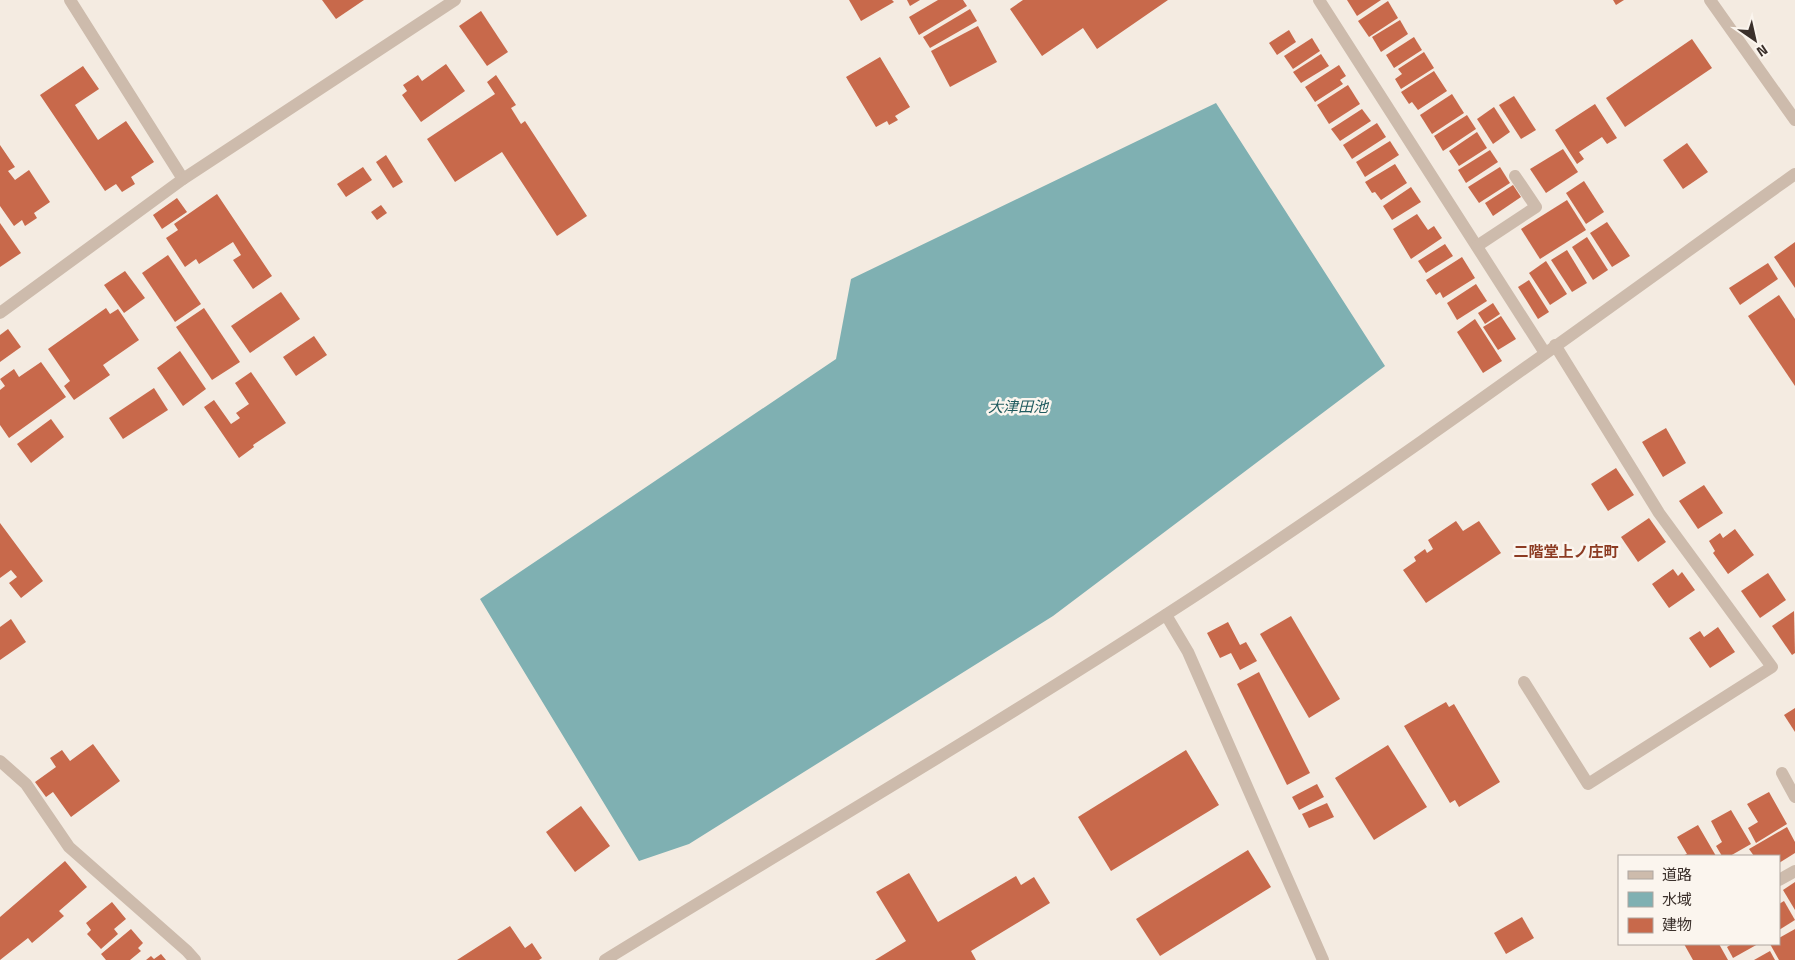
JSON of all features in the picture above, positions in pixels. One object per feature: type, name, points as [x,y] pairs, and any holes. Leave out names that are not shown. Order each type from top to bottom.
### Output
[{"type":"street","points":[[70,0],[183,179]]},
{"type":"street","points":[[0,312],[183,179],[455,0]]},
{"type":"street","points":[[1319,0],[1477,246],[1550,349],[1659,513],[1772,667],[1588,784],[1524,682]]},
{"type":"street","points":[[1710,0],[1795,120]]},
{"type":"street","points":[[605,960],[964,742],[1166,615],[1335,501],[1795,174]]},
{"type":"street","points":[[1477,246],[1536,207],[1516,176]]},
{"type":"street","points":[[1166,615],[1188,652],[1323,960]]},
{"type":"street","points":[[0,761],[26,784],[69,847],[195,960]]},
{"type":"street","points":[[1782,773],[1795,797]]},
{"type":"street","points":[[1780,879],[1795,871]]},
{"type":"water","name":"大津田池","points":[[1216,103],[1385,366],[1053,616],[689,844],[639,861],[480,599],[836,359],[851,279]]},
{"type":"building","points":[[322,0],[364,0],[336,19]]},
{"type":"building","points":[[849,0],[892,0],[894,2],[861,21]]},
{"type":"building","points":[[907,0],[920,0],[910,6]]},
{"type":"building","points":[[938,0],[963,0],[967,6],[919,35],[909,17]]},
{"type":"building","points":[[1023,0],[1168,0],[1097,49],[1083,28],[1042,56],[1010,9]]},
{"type":"building","points":[[1347,0],[1381,0],[1357,16]]},
{"type":"building","points":[[1613,0],[1624,0],[1616,5]]},
{"type":"building","points":[[1388,1],[1398,18],[1369,37],[1358,21]]},
{"type":"building","points":[[970,9],[977,21],[930,48],[923,37]]},
{"type":"building","points":[[481,11],[508,52],[487,66],[459,26]]},
{"type":"building","points":[[1400,20],[1408,34],[1381,52],[1372,37]]},
{"type":"building","points":[[978,26],[997,62],[950,87],[931,51]]},
{"type":"building","points":[[1289,30],[1296,42],[1277,55],[1269,43]]},
{"type":"building","points":[[1414,37],[1422,50],[1394,68],[1386,55]]},
{"type":"building","points":[[1312,38],[1320,51],[1293,69],[1284,56]]},
{"type":"building","points":[[1692,39],[1712,68],[1625,127],[1606,98]]},
{"type":"building","points":[[1424,52],[1434,68],[1401,89],[1395,79],[1402,74],[1398,69]]},
{"type":"building","points":[[1321,54],[1329,66],[1301,83],[1293,72]]},
{"type":"building","points":[[880,57],[910,107],[895,116],[898,120],[889,125],[887,121],[876,127],[846,77]]},
{"type":"building","points":[[446,64],[465,91],[421,122],[402,95],[407,91],[403,85],[418,75],[422,81]]},
{"type":"building","points":[[1339,65],[1346,76],[1340,80],[1343,84],[1315,102],[1305,87]]},
{"type":"building","points":[[83,66],[99,89],[75,105],[98,140],[126,121],[154,162],[131,177],[135,184],[122,192],[116,184],[105,191],[40,95]]},
{"type":"building","points":[[1434,71],[1447,91],[1418,110],[1412,102],[1409,104],[1401,92]]},
{"type":"building","points":[[496,75],[516,105],[511,108],[521,124],[525,121],[587,216],[557,236],[502,152],[455,182],[427,139],[495,94],[487,82]]},
{"type":"building","points":[[1348,85],[1360,104],[1329,124],[1317,105]]},
{"type":"building","points":[[1452,94],[1464,113],[1432,134],[1420,115]]},
{"type":"building","points":[[1514,96],[1536,130],[1521,139],[1499,105]]},
{"type":"building","points":[[1595,104],[1617,138],[1607,144],[1602,137],[1579,152],[1584,159],[1577,164],[1555,130]]},
{"type":"building","points":[[1494,107],[1510,132],[1493,144],[1477,119]]},
{"type":"building","points":[[1362,109],[1371,121],[1340,141],[1331,129]]},
{"type":"building","points":[[1467,115],[1476,129],[1443,151],[1434,136]]},
{"type":"building","points":[[1377,123],[1386,137],[1352,159],[1343,145]]},
{"type":"building","points":[[1477,132],[1487,148],[1459,166],[1449,151]]},
{"type":"building","points":[[1390,141],[1399,155],[1365,177],[1356,162]]},
{"type":"building","points":[[1687,143],[1708,172],[1683,189],[1663,160]]},
{"type":"building","points":[[0,145],[15,167],[8,171],[15,180],[29,170],[50,202],[34,213],[37,218],[25,226],[22,220],[14,226],[0,206]]},
{"type":"building","points":[[1563,149],[1578,172],[1546,193],[1530,169]]},
{"type":"building","points":[[1490,150],[1498,162],[1466,183],[1458,170]]},
{"type":"building","points":[[386,155],[403,182],[393,188],[376,162]]},
{"type":"building","points":[[1395,164],[1407,183],[1381,200],[1375,192],[1372,193],[1365,182]]},
{"type":"building","points":[[363,167],[372,180],[346,197],[337,184]]},
{"type":"building","points":[[1500,167],[1510,183],[1479,203],[1468,187]]},
{"type":"building","points":[[1584,181],[1604,212],[1586,224],[1566,193]]},
{"type":"building","points":[[1513,185],[1521,197],[1493,216],[1485,203]]},
{"type":"building","points":[[1411,187],[1421,202],[1392,220],[1383,206]]},
{"type":"building","points":[[217,194],[272,276],[253,289],[233,260],[241,255],[233,242],[199,264],[196,259],[185,267],[166,238],[178,230],[174,224]]},
{"type":"building","points":[[177,198],[187,212],[162,229],[153,215]]},
{"type":"building","points":[[1567,200],[1586,230],[1540,259],[1521,229]]},
{"type":"building","points":[[381,205],[387,213],[377,220],[371,212]]},
{"type":"building","points":[[1417,214],[1428,230],[1434,226],[1442,238],[1411,259],[1393,229]]},
{"type":"building","points":[[1607,222],[1630,256],[1612,267],[1590,233]]},
{"type":"building","points":[[0,223],[21,253],[0,267]]},
{"type":"building","points":[[1587,237],[1608,270],[1593,280],[1572,247]]},
{"type":"building","points":[[1795,242],[1795,288],[1774,257]]},
{"type":"building","points":[[1445,244],[1453,256],[1426,273],[1418,261]]},
{"type":"building","points":[[1567,250],[1587,283],[1572,292],[1551,260]]},
{"type":"building","points":[[168,255],[201,304],[175,322],[142,273]]},
{"type":"building","points":[[1462,257],[1475,278],[1443,298],[1440,292],[1436,295],[1426,280]]},
{"type":"building","points":[[1546,261],[1567,294],[1550,305],[1529,273]]},
{"type":"building","points":[[1768,263],[1778,279],[1740,305],[1729,288]]},
{"type":"building","points":[[125,271],[145,298],[124,313],[104,285]]},
{"type":"building","points":[[1529,280],[1549,312],[1538,319],[1518,287]]},
{"type":"building","points":[[1476,284],[1487,301],[1457,320],[1447,303]]},
{"type":"building","points":[[281,292],[300,319],[250,353],[231,326]]},
{"type":"building","points":[[1779,295],[1795,319],[1795,386],[1748,316]]},
{"type":"building","points":[[1493,303],[1500,314],[1485,324],[1478,313]]},
{"type":"building","points":[[106,308],[110,314],[118,309],[139,340],[103,365],[110,375],[74,400],[64,386],[70,381],[48,349]]},
{"type":"building","points":[[204,308],[240,362],[212,380],[176,327]]},
{"type":"building","points":[[1501,316],[1516,339],[1498,350],[1483,327]]},
{"type":"building","points":[[1475,319],[1502,361],[1483,373],[1457,332]]},
{"type":"building","points":[[8,329],[21,347],[0,362],[0,335]]},
{"type":"building","points":[[314,336],[327,355],[296,376],[283,357]]},
{"type":"building","points":[[180,351],[206,389],[183,406],[157,368]]},
{"type":"building","points":[[41,362],[66,397],[9,438],[0,425],[0,390],[5,386],[0,379],[14,369],[19,377]]},
{"type":"building","points":[[251,372],[286,423],[253,445],[254,447],[239,458],[204,407],[214,400],[231,424],[240,418],[236,413],[249,404],[235,383]]},
{"type":"building","points":[[154,388],[168,410],[123,439],[109,418]]},
{"type":"building","points":[[51,419],[64,437],[31,463],[17,444]]},
{"type":"building","points":[[1666,428],[1686,463],[1663,477],[1642,442]]},
{"type":"building","points":[[1616,468],[1634,495],[1608,511],[1591,484]]},
{"type":"building","points":[[1704,485],[1723,513],[1698,529],[1679,501]]},
{"type":"building","points":[[1649,518],[1666,542],[1638,562],[1621,537]]},
{"type":"building","points":[[1456,521],[1463,531],[1479,521],[1501,553],[1426,603],[1403,570],[1416,561],[1414,557],[1425,549],[1427,553],[1433,549],[1428,540]]},
{"type":"building","points":[[0,523],[43,581],[21,598],[9,583],[17,577],[11,570],[0,578]]},
{"type":"building","points":[[1735,529],[1754,555],[1728,574],[1713,553],[1715,551],[1709,541],[1720,533],[1723,538]]},
{"type":"building","points":[[1673,569],[1678,576],[1682,572],[1695,590],[1669,608],[1652,584]]},
{"type":"building","points":[[1768,573],[1786,600],[1760,618],[1741,591]]},
{"type":"building","points":[[1794,611],[1795,653],[1792,655],[1772,626]]},
{"type":"building","points":[[1291,616],[1340,699],[1309,718],[1260,634]]},
{"type":"building","points":[[11,619],[26,642],[0,660],[0,627]]},
{"type":"building","points":[[1228,622],[1240,645],[1246,642],[1257,661],[1240,670],[1231,653],[1220,658],[1207,633]]},
{"type":"building","points":[[1718,627],[1735,652],[1710,668],[1689,638],[1700,631],[1704,637]]},
{"type":"building","points":[[1259,672],[1310,773],[1287,785],[1237,684]]},
{"type":"building","points":[[1446,702],[1449,707],[1454,704],[1500,782],[1459,807],[1455,800],[1450,803],[1404,726]]},
{"type":"building","points":[[1795,708],[1795,732],[1784,715]]},
{"type":"building","points":[[93,744],[120,781],[71,817],[53,792],[46,797],[35,782],[56,767],[50,758],[62,750],[70,761]]},
{"type":"building","points":[[1388,745],[1427,807],[1374,840],[1335,778]]},
{"type":"building","points":[[1186,750],[1219,805],[1111,871],[1078,817]]},
{"type":"building","points":[[1317,784],[1324,797],[1299,810],[1292,797]]},
{"type":"building","points":[[1769,792],[1787,824],[1756,843],[1748,828],[1758,822],[1747,804]]},
{"type":"building","points":[[1327,803],[1334,817],[1309,828],[1302,814]]},
{"type":"building","points":[[581,806],[610,846],[575,872],[546,832]]},
{"type":"building","points":[[1731,810],[1751,844],[1732,855],[1721,855],[1716,846],[1722,842],[1711,821]]},
{"type":"building","points":[[1698,825],[1715,855],[1684,855],[1687,854],[1677,837]]},
{"type":"building","points":[[1787,827],[1795,842],[1795,853],[1780,862],[1780,855],[1753,855],[1749,849]]},
{"type":"building","points":[[1248,850],[1271,887],[1160,956],[1136,919]]},
{"type":"building","points":[[65,861],[87,887],[59,911],[64,916],[32,943],[28,938],[0,960],[0,917]]},
{"type":"building","points":[[909,873],[938,922],[1016,876],[1021,885],[1034,877],[1050,903],[971,951],[976,960],[875,960],[906,941],[876,892]]},
{"type":"building","points":[[1795,882],[1795,910],[1783,890]]},
{"type":"building","points":[[1784,901],[1795,920],[1780,929],[1780,903]]},
{"type":"building","points":[[112,902],[126,919],[114,929],[118,934],[101,949],[87,934],[91,930],[86,923]]},
{"type":"building","points":[[1522,917],[1534,938],[1506,954],[1494,933]]},
{"type":"building","points":[[510,926],[525,948],[532,943],[542,958],[539,960],[457,960]]},
{"type":"building","points":[[131,929],[143,943],[138,948],[141,951],[130,960],[106,960],[101,954]]},
{"type":"building","points":[[1795,929],[1795,960],[1779,960],[1771,945],[1780,945],[1780,937]]},
{"type":"building","points":[[1685,945],[1720,945],[1728,960],[1693,960]]},
{"type":"building","points":[[1730,945],[1756,945],[1733,958],[1727,947]]},
{"type":"building","points":[[1770,951],[1775,960],[1754,960]]},
{"type":"building","points":[[161,954],[166,960],[146,960],[151,956],[154,959]]},
{"type":"district","name":"二階堂上ノ庄町","points":[[1566,552]]}]
